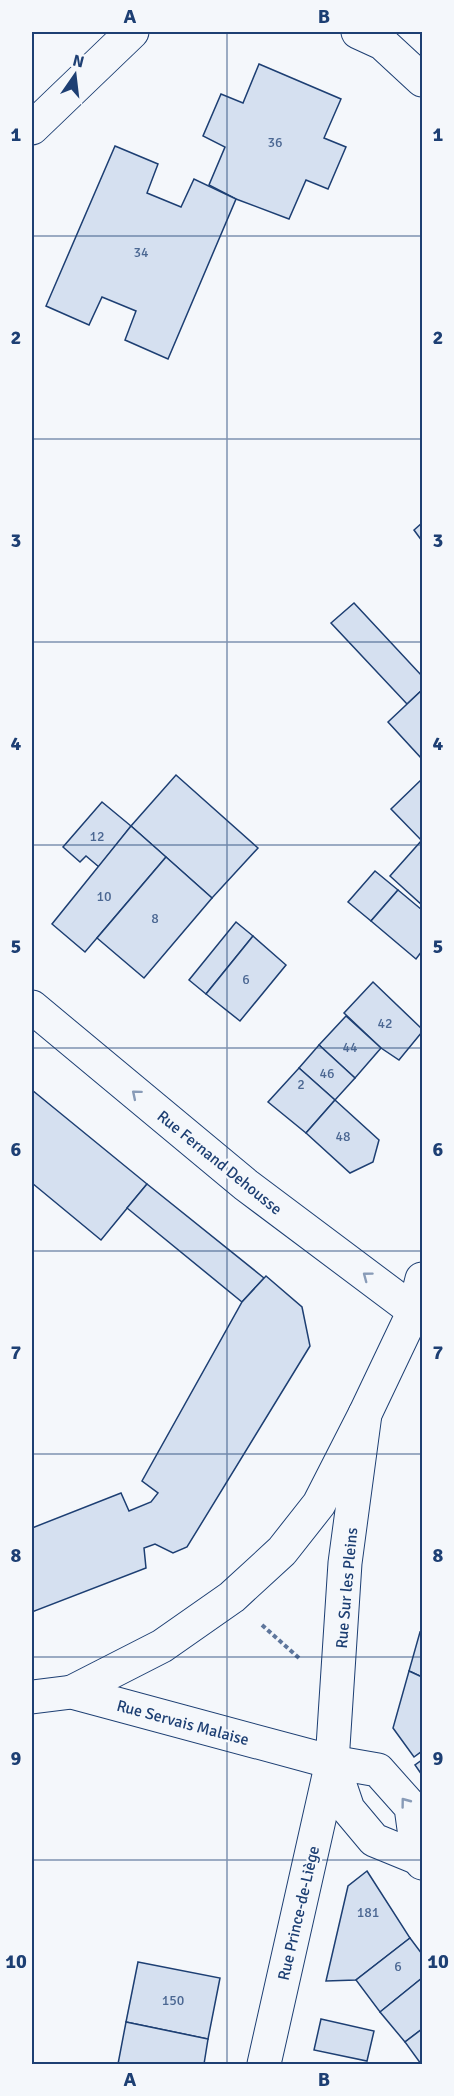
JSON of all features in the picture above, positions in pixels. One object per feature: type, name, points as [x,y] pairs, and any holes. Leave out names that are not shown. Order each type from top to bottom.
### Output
[{"type":"street","points":[[32,128],[132,32]]},
{"type":"street","points":[[358,32],[382,43],[423,80]]},
{"type":"street","name":"Rue Fernand Dehousse","points":[[32,1007],[246,1185],[418,1312]]},
{"type":"street","name":"Rue Sur les Pleins","points":[[72,1692],[162,1646],[232,1597],[282,1551],[319,1504],[418,1312],[423,1279]]},
{"type":"street","name":"Rue Sur les Pleins","points":[[333,1762],[345,1563],[365,1413]]},
{"type":"street","name":"Rue Servais Malaise","points":[[32,1697],[72,1692],[333,1762],[378,1770],[411,1807],[420,1860]]},
{"type":"street","points":[[333,1762],[348,1809],[374,1840],[420,1860]]},
{"type":"street","name":"Rue Prince-de-Liège","points":[[264,2064],[333,1762]]},
{"type":"path","points":[[232,1597],[280,1643],[316,1672],[339,1674]]},
{"type":"building","points":[[259,64],[341,99],[324,138],[346,147],[328,189],[306,180],[289,219],[236,199],[209,185],[225,147],[203,136],[221,94],[243,103]]},
{"type":"building","points":[[115,146],[158,164],[147,193],[181,207],[194,179],[236,199],[168,359],[125,340],[136,311],[102,297],[89,325],[46,306]]},
{"type":"building","points":[[422,523],[422,541],[414,530]]},
{"type":"building","points":[[354,603],[422,676],[422,690],[407,704],[331,623]]},
{"type":"building","points":[[422,690],[422,759],[388,722]]},
{"type":"building","points":[[176,775],[258,848],[212,898],[131,826]]},
{"type":"building","points":[[422,779],[422,841],[391,809]]},
{"type":"building","points":[[102,802],[131,826],[99,867],[86,856],[80,862],[63,847]]},
{"type":"building","points":[[131,826],[166,857],[85,952],[52,924]]},
{"type":"building","points":[[422,840],[422,905],[390,876]]},
{"type":"building","points":[[166,857],[212,898],[144,978],[97,938]]},
{"type":"building","points":[[375,871],[398,890],[371,921],[348,902]]},
{"type":"building","points":[[398,890],[422,910],[422,951],[416,959],[371,921]]},
{"type":"building","points":[[236,922],[253,936],[206,994],[189,980]]},
{"type":"building","points":[[253,936],[286,965],[240,1021],[206,994]]},
{"type":"building","points":[[373,982],[422,1029],[399,1060],[381,1048],[344,1013]]},
{"type":"building","points":[[346,1016],[381,1048],[355,1078],[319,1045]]},
{"type":"building","points":[[319,1045],[355,1078],[335,1100],[299,1068]]},
{"type":"building","points":[[299,1068],[335,1100],[306,1133],[268,1102]]},
{"type":"building","points":[[32,1090],[147,1184],[101,1240],[32,1183]]},
{"type":"building","points":[[335,1100],[379,1140],[373,1162],[350,1173],[306,1133]]},
{"type":"building","points":[[147,1184],[264,1278],[242,1302],[127,1208]]},
{"type":"building","points":[[266,1276],[302,1307],[310,1346],[187,1547],[173,1553],[155,1544],[144,1548],[146,1568],[32,1612],[32,1528],[121,1493],[129,1511],[151,1502],[158,1493],[142,1481],[242,1302]]},
{"type":"building","points":[[420,1632],[422,1633],[422,1677],[409,1671]]},
{"type":"building","points":[[409,1671],[422,1677],[422,1751],[414,1757],[393,1728]]},
{"type":"building","points":[[422,1760],[422,1775],[415,1765]]},
{"type":"building","points":[[367,1871],[410,1938],[356,1980],[326,1981],[348,1886]]},
{"type":"building","points":[[410,1938],[422,1954],[422,1978],[380,2012],[356,1980]]},
{"type":"building","points":[[138,1962],[220,1978],[208,2039],[126,2022]]},
{"type":"building","points":[[422,1978],[422,2029],[405,2042],[380,2012]]},
{"type":"building","points":[[321,2019],[374,2031],[367,2061],[314,2050]]},
{"type":"building","points":[[126,2022],[208,2039],[204,2064],[118,2064]]},
{"type":"building","points":[[422,2029],[422,2064],[421,2064],[405,2042]]}]
